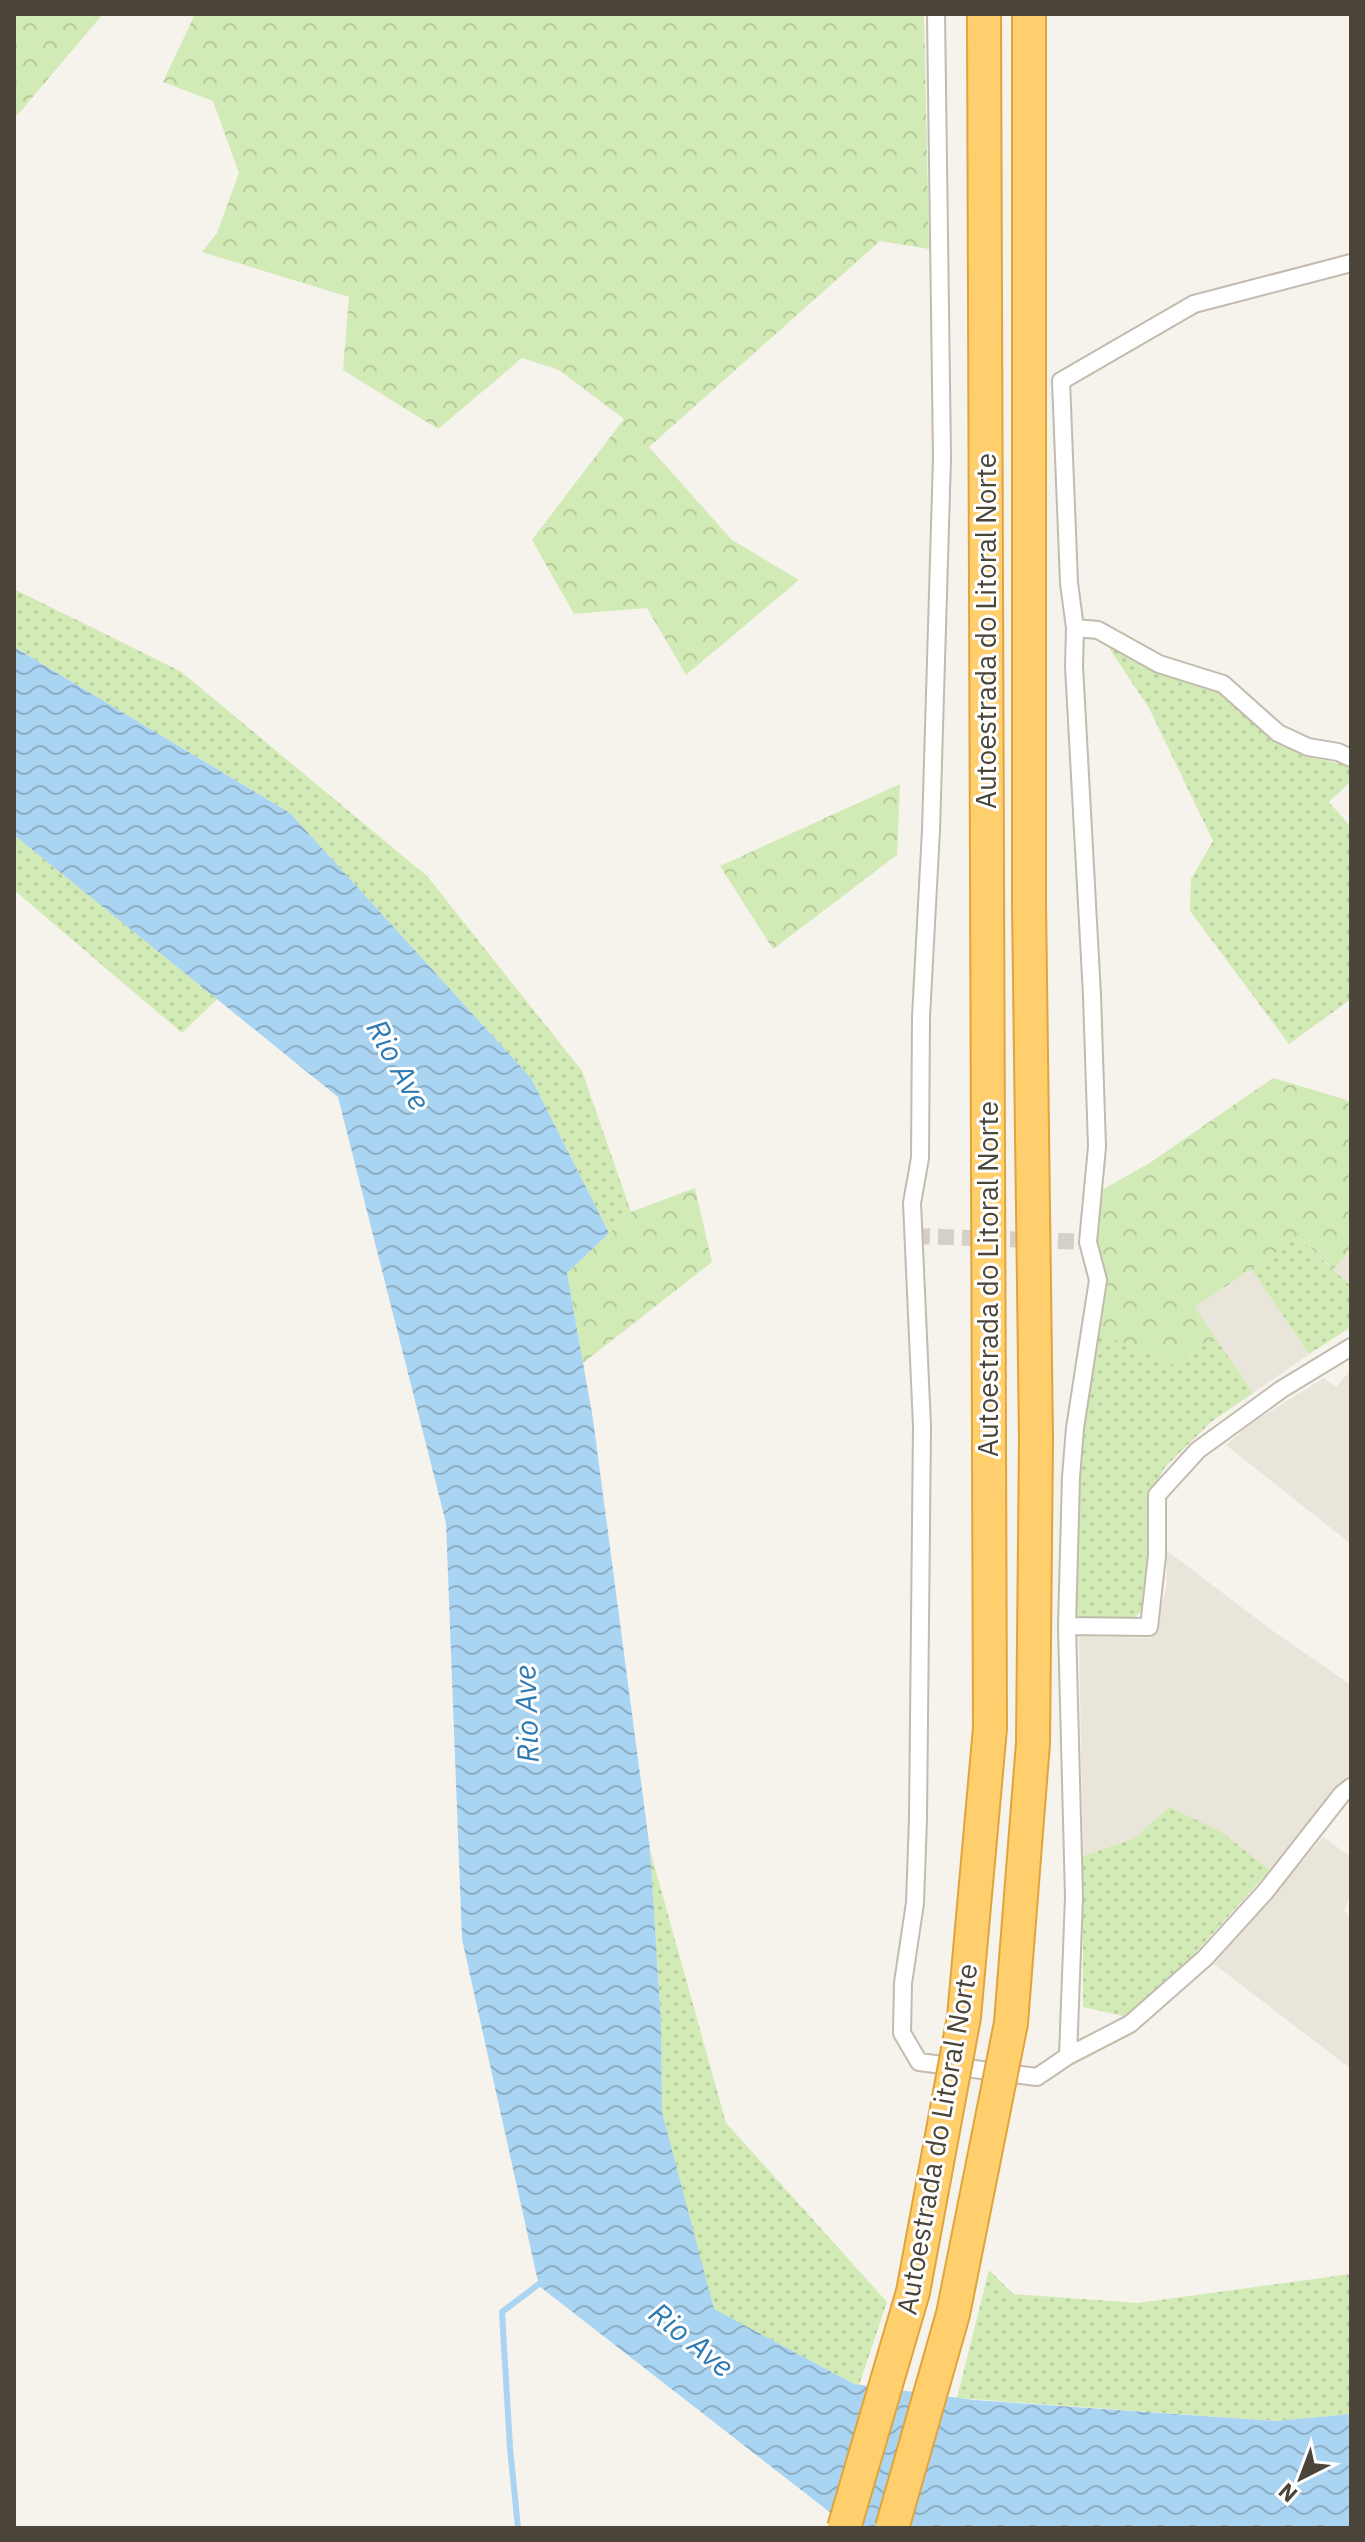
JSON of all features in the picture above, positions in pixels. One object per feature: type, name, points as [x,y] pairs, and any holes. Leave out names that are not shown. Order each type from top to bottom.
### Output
[{"type":"highway","name":"Autoestrada do Litoral Norte","points":[[844,2528],[913,2292],[964,2017],[990,1728],[984,14]]},
{"type":"highway","name":"Autoestrada do Litoral Norte","points":[[892,2528],[953,2314],[1011,2023],[1033,1743],[1035,1487],[1029,903],[1029,14]]},
{"type":"street","points":[[936,14],[942,458],[931,830],[921,1017],[920,1158],[912,1203],[922,1426],[918,1802],[915,1903],[903,1983],[902,2033],[919,2062],[1037,2077],[1068,2056],[1130,2024],[1205,1958],[1265,1892],[1342,1794],[1351,1787]]},
{"type":"street","points":[[1068,2056],[1074,1897],[1067,1626],[1071,1477],[1075,1428],[1098,1280],[1088,1242],[1097,1147],[1061,381],[1194,304],[1351,263]]},
{"type":"street","points":[[1075,628],[1098,630],[1159,664],[1223,684],[1278,733],[1308,747],[1338,752],[1351,758]]},
{"type":"street","points":[[1067,1626],[1149,1627],[1157,1556],[1157,1495],[1198,1450],[1282,1389],[1351,1347]]},
{"type":"shaded area","points":[[1351,1249],[1351,1286],[1334,1269]]},
{"type":"shaded area","points":[[1251,1269],[1309,1354],[1253,1393],[1194,1308]]},
{"type":"shaded area","points":[[1351,1369],[1351,1544],[1226,1445],[1253,1422],[1324,1378],[1336,1387]]},
{"type":"shaded area","points":[[1166,1550],[1351,1685],[1351,1775],[1270,1870],[1220,1831],[1169,1807],[1135,1838],[1083,1856],[1079,1636],[1151,1638],[1167,1586]]},
{"type":"shaded area","points":[[1323,1837],[1351,1857],[1351,1894],[1344,1911],[1351,1915],[1351,2069],[1214,1964]]},
{"type":"green space","points":[[14,14],[103,14],[14,119]]},
{"type":"green space","points":[[195,14],[924,14],[929,249],[880,241],[649,447],[732,540],[799,580],[686,675],[647,608],[574,614],[532,540],[624,419],[559,370],[522,358],[438,429],[343,370],[349,297],[202,252],[217,233],[239,173],[213,101],[163,82]]},
{"type":"green space","points":[[14,589],[180,671],[427,876],[582,1071],[631,1212],[609,1233],[531,1078],[290,813],[14,647]]},
{"type":"green space","points":[[1103,639],[1157,672],[1200,684],[1229,697],[1276,738],[1301,755],[1351,766],[1351,781],[1329,802],[1351,827],[1351,999],[1289,1044],[1190,911],[1191,879],[1213,841],[1149,708]]},
{"type":"green space","points":[[900,784],[897,855],[773,949],[720,866]]},
{"type":"green space","points":[[14,835],[217,999],[182,1033],[14,890]]},
{"type":"green space","points":[[1273,1078],[1347,1100],[1351,1104],[1351,1249],[1334,1269],[1299,1237],[1195,1307],[1214,1336],[1175,1365],[1096,1331],[1107,1284],[1095,1245],[1097,1193],[1151,1162]]},
{"type":"green space","points":[[695,1188],[712,1262],[583,1363],[567,1273],[631,1212]]},
{"type":"green space","points":[[1299,1237],[1351,1286],[1351,1327],[1309,1354],[1251,1269]]},
{"type":"green space","points":[[1096,1331],[1175,1365],[1214,1336],[1253,1393],[1211,1422],[1165,1467],[1150,1495],[1152,1559],[1144,1610],[1127,1622],[1083,1621],[1073,1611],[1081,1428]]},
{"type":"green space","points":[[1169,1807],[1220,1831],[1270,1870],[1179,1971],[1134,2011],[1124,2016],[1083,2007],[1083,1856],[1135,1838]]},
{"type":"green space","points":[[650,1850],[726,2123],[887,2302],[859,2385],[713,2309],[662,2112],[661,2021]]},
{"type":"green space","points":[[989,2270],[1013,2294],[1138,2303],[1351,2274],[1351,2414],[1276,2421],[957,2398]]},
{"type":"water","name":"Rio Ave","points":[[14,647],[290,813],[531,1078],[609,1233],[567,1273],[593,1419],[650,1850],[661,2021],[662,2112],[714,2309],[854,2384],[974,2400],[1276,2421],[1351,2414],[1351,2528],[850,2528],[539,2286],[462,1939],[446,1523],[338,1097],[14,835]]},
{"type":"waterway","points":[[518,2528],[502,2312],[543,2281]]},
{"type":"tunnel","points":[[914,1236],[1088,1242]]}]
